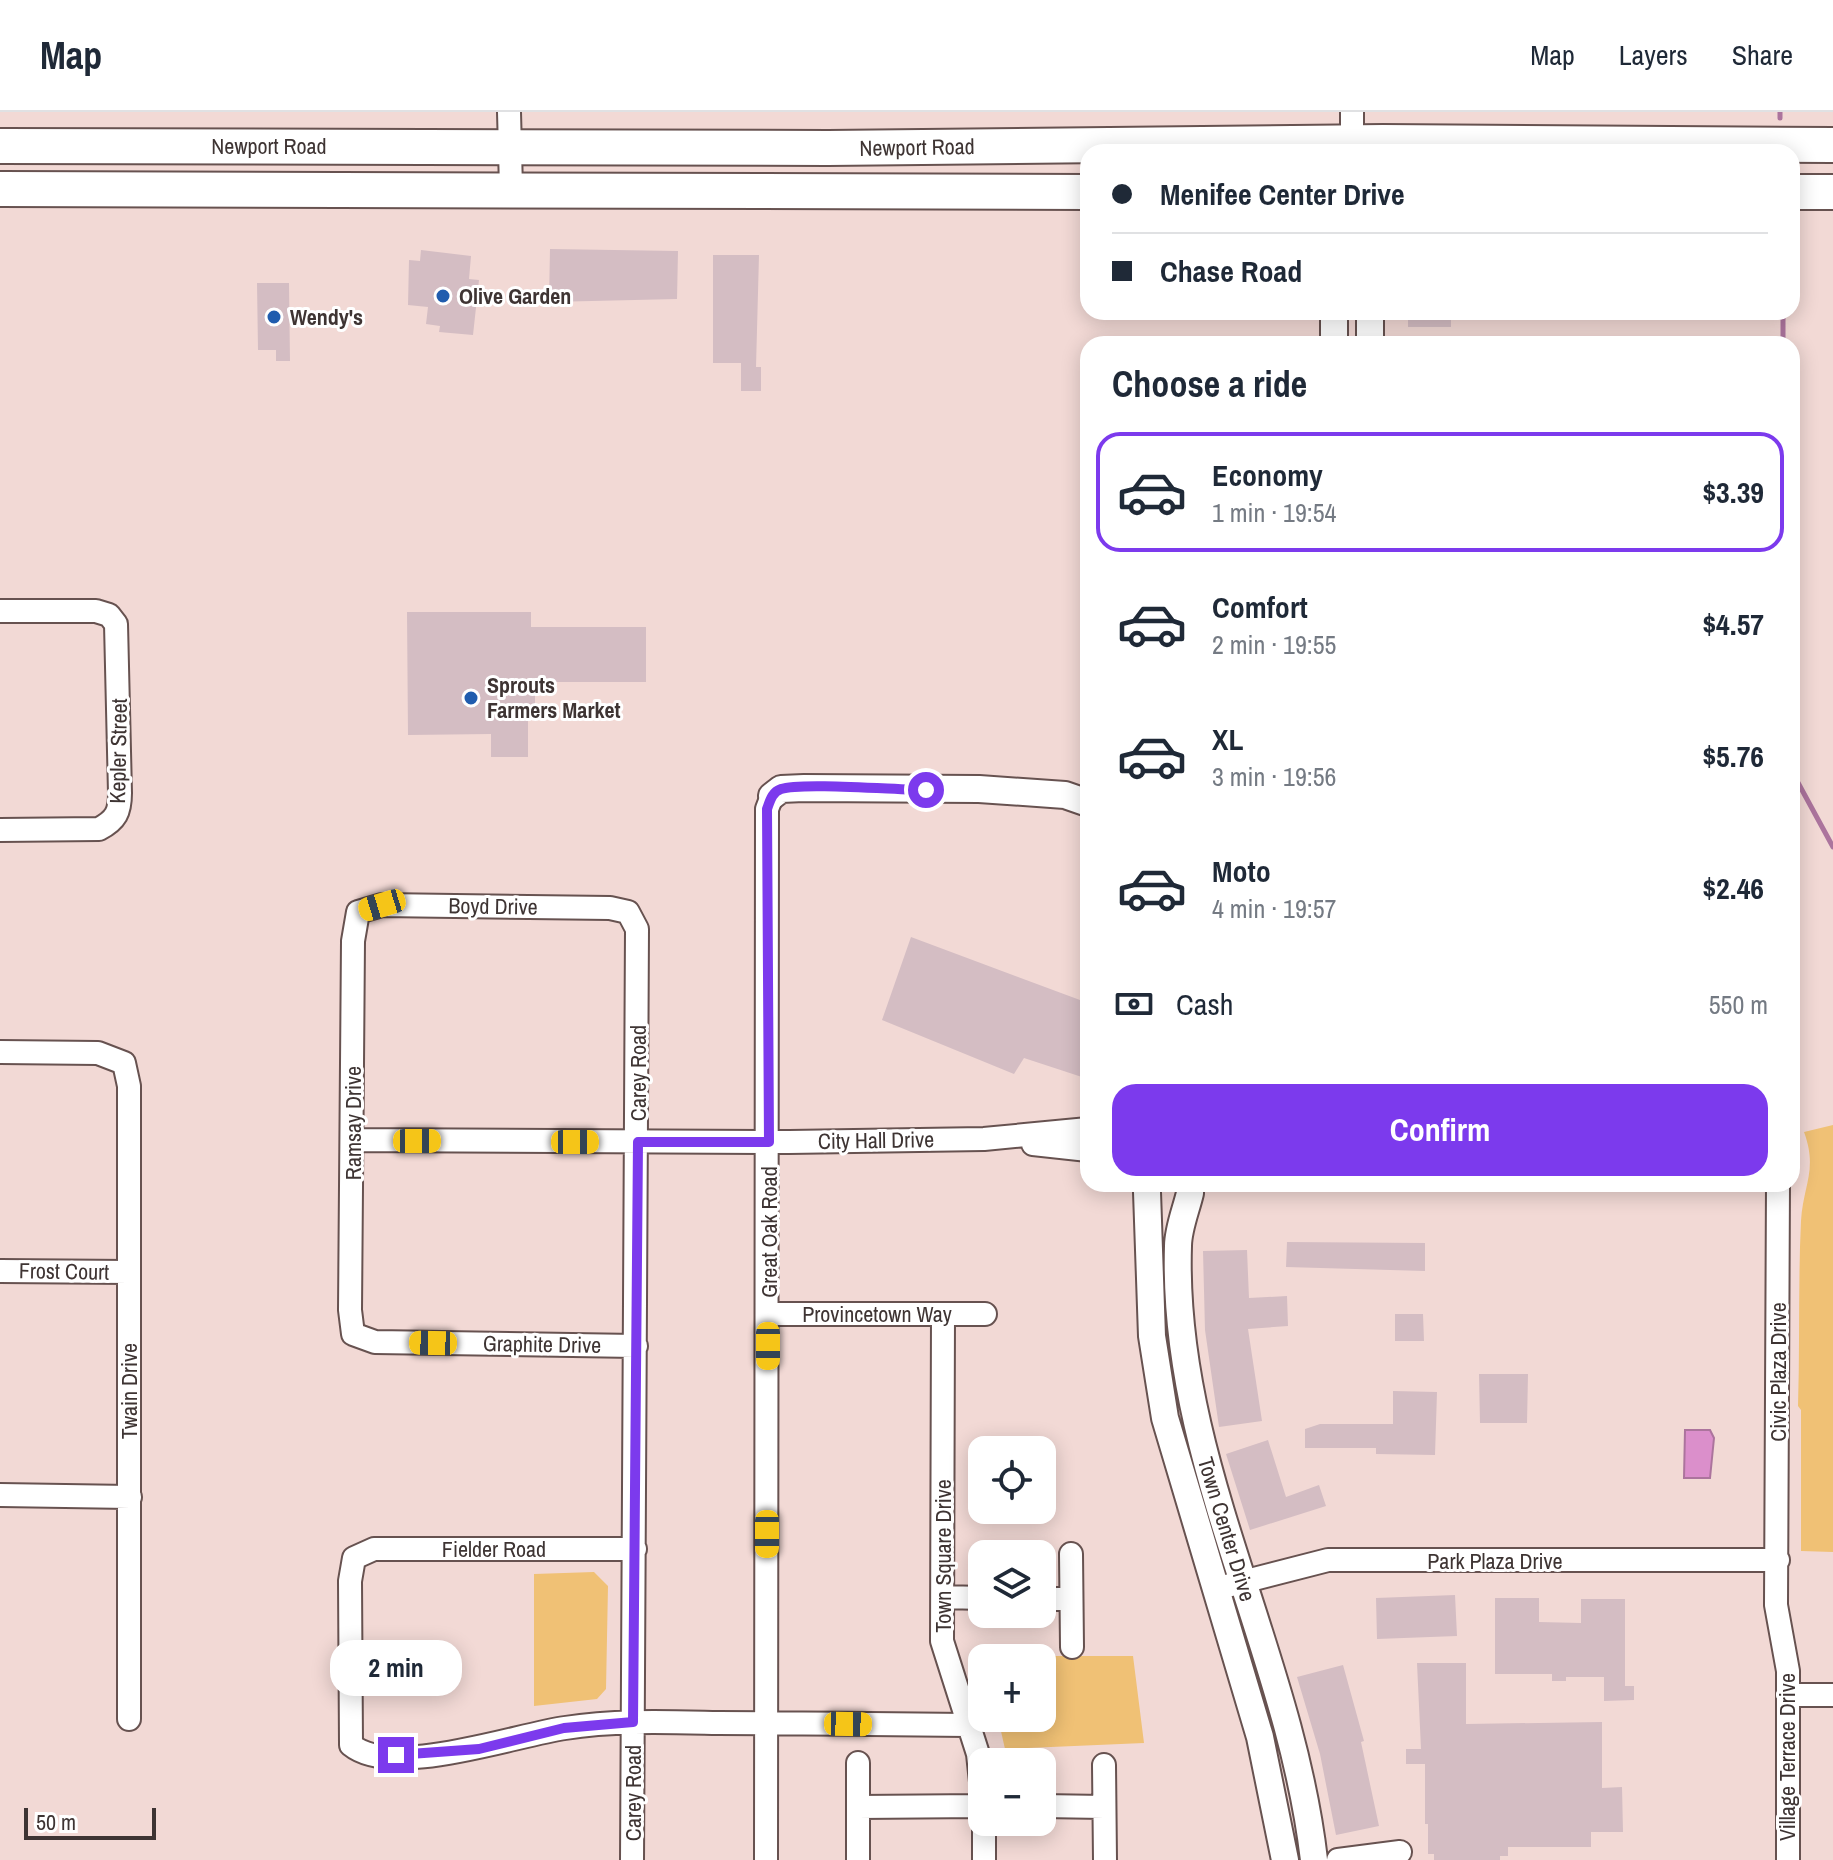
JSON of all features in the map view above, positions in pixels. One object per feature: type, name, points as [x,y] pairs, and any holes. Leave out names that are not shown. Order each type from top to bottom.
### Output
[{"type":"main road","name":"Newport Road","points":[[0,146],[828,148],[1352,136],[1642,144]]},
{"type":"main road","name":"Newport Road","points":[[1800,145],[1833,145]]},
{"type":"main road","name":"Newport Road","points":[[0,189],[1080,192]]},
{"type":"main road","points":[[1800,192],[1833,192]]},
{"type":"street","points":[[509,112],[511,188]]},
{"type":"street","name":"Kepler Street","points":[[0,611],[82,610],[109,615],[119,636],[120,810],[113,821],[99,829],[0,830]]},
{"type":"street","points":[[772,796],[781,789],[804,788],[979,789],[1065,795],[1080,800]]},
{"type":"street","name":"Great Oak Road","points":[[766,1860],[767,809],[772,796]]},
{"type":"street","name":"Boyd Drive","points":[[358,912],[382,905],[610,908],[628,912]]},
{"type":"street","name":"Ramsay Drive","points":[[353,1334],[350,1310],[354,1140],[353,941],[358,912]]},
{"type":"street","name":"Carey Road","points":[[628,912],[637,929],[638,1142],[632,1860]]},
{"type":"street","name":"Twain Drive","points":[[0,1052],[98,1053],[124,1063],[129,1086],[129,1719]]},
{"type":"street","name":"City Hall Drive","points":[[354,1140],[769,1142],[984,1139],[1080,1130]]},
{"type":"street","name":"City Hall Drive","points":[[984,1139],[1080,1149]]},
{"type":"street","name":"Town Center Drive","points":[[1140,1192],[1152,1336],[1165,1418],[1260,1737],[1285,1860]]},
{"type":"street","name":"Town Center Drive","points":[[1152,1192],[1164,1196],[1180,1192]]},
{"type":"street","name":"Town Center Drive","points":[[1196,1192],[1178,1243],[1180,1316],[1191,1399],[1213,1491],[1293,1739],[1314,1860]]},
{"type":"street","name":"Civic Plaza Drive","points":[[1778,1192],[1778,1560]]},
{"type":"street","name":"Frost Court","points":[[0,1271],[129,1272]]},
{"type":"street","name":"Provincetown Way","points":[[768,1314],[985,1314]]},
{"type":"street","name":"Town Square Drive","points":[[943,1315],[942,1641],[968,1725]]},
{"type":"street","name":"Graphite Drive","points":[[353,1334],[375,1342],[636,1346]]},
{"type":"street","points":[[0,1495],[130,1497]]},
{"type":"street","name":"Fielder Road","points":[[633,1722],[564,1728],[479,1749],[423,1755],[370,1755],[351,1745],[350,1581],[354,1558],[374,1549],[635,1549]]},
{"type":"street","points":[[1071,1554],[1072,1647]]},
{"type":"street","name":"Park Plaza Drive","points":[[1215,1589],[1328,1560],[1778,1560]]},
{"type":"street","name":"Village Terrace Drive","points":[[1778,1560],[1777,1624],[1788,1671],[1788,1860]]},
{"type":"street","points":[[943,1597],[968,1598]]},
{"type":"street","points":[[1056,1599],[1071,1599]]},
{"type":"street","points":[[1788,1695],[1833,1695]]},
{"type":"street","points":[[633,1722],[968,1725]]},
{"type":"street","points":[[858,1763],[858,1860]]},
{"type":"street","points":[[1104,1765],[1105,1860]]},
{"type":"street","points":[[858,1807],[968,1806]]},
{"type":"street","points":[[1056,1806],[1104,1807]]},
{"type":"street","points":[[984,1836],[984,1860]]},
{"type":"street","points":[[1338,1860],[1400,1852]]},
{"type":"shaded area","points":[[1833,1125],[1833,1552],[1801,1551],[1801,1410],[1798,1406],[1801,1221],[1810,1167],[1804,1132]]},
{"type":"shaded area","points":[[1685,1430],[1710,1430],[1714,1438],[1710,1478],[1684,1478]]},
{"type":"shaded area","points":[[594,1572],[608,1586],[606,1689],[597,1699],[534,1706],[534,1574]]},
{"type":"shaded area","points":[[1056,1656],[1133,1656],[1144,1743],[1005,1748],[1001,1732],[1056,1732]]},
{"type":"building","points":[[550,249],[678,251],[677,299],[549,302]]},
{"type":"building","name":"Olive Garden","points":[[421,250],[471,256],[469,279],[479,280],[473,335],[439,332],[440,326],[426,324],[428,307],[408,305],[409,260],[420,261]]},
{"type":"building","points":[[713,255],[759,255],[756,367],[761,367],[761,391],[741,391],[741,363],[713,363]]},
{"type":"building","name":"Wendy's","points":[[257,283],[289,283],[290,361],[276,361],[276,350],[258,350]]},
{"type":"building","points":[[1408,320],[1451,320],[1451,327],[1408,327]]},
{"type":"building","name":"Sprouts Farmers Market","points":[[407,612],[531,612],[531,627],[646,627],[646,682],[535,682],[535,714],[528,714],[528,757],[491,757],[491,734],[408,735]]},
{"type":"building","points":[[911,937],[1080,1000],[1080,1076],[1024,1058],[1014,1074],[882,1020]]},
{"type":"building","points":[[1287,1242],[1425,1243],[1425,1271],[1286,1267]]},
{"type":"building","points":[[1247,1250],[1249,1298],[1287,1296],[1288,1326],[1248,1329],[1262,1421],[1219,1427],[1205,1330],[1203,1251]]},
{"type":"building","points":[[1395,1314],[1423,1314],[1424,1341],[1395,1341]]},
{"type":"building","points":[[1479,1374],[1528,1374],[1527,1423],[1480,1423]]},
{"type":"building","points":[[1393,1391],[1437,1392],[1435,1455],[1376,1454],[1376,1448],[1305,1448],[1305,1429],[1320,1424],[1393,1424]]},
{"type":"building","points":[[1268,1440],[1286,1497],[1319,1485],[1326,1506],[1250,1530],[1226,1454]]},
{"type":"building","points":[[1455,1595],[1457,1636],[1377,1639],[1376,1598]]},
{"type":"building","points":[[1495,1598],[1539,1598],[1539,1622],[1581,1623],[1581,1599],[1625,1599],[1625,1686],[1634,1686],[1634,1700],[1604,1701],[1604,1677],[1566,1677],[1566,1681],[1552,1681],[1552,1674],[1495,1674]]},
{"type":"building","points":[[1417,1663],[1466,1663],[1466,1724],[1602,1722],[1602,1788],[1622,1787],[1623,1832],[1591,1832],[1591,1847],[1508,1847],[1508,1856],[1500,1856],[1500,1860],[1434,1860],[1434,1854],[1428,1854],[1428,1824],[1425,1824],[1425,1764],[1406,1764],[1406,1749],[1421,1749]]},
{"type":"building","points":[[1343,1665],[1364,1741],[1361,1742],[1379,1826],[1336,1835],[1320,1754],[1297,1677]]},
{"type":"waterway","points":[[1780,112],[1780,118]]},
{"type":"waterway","points":[[1783,320],[1783,336]]},
{"type":"waterway","points":[[1800,786],[1833,847]]},
{"type":"place","name":"Olive Garden","points":[[443,296]]},
{"type":"place","name":"Wendy's","points":[[274,317]]},
{"type":"place","name":"Sprouts Farmers Market","points":[[471,698]]},
{"type":"route","points":[[396,1755],[479,1749],[564,1728],[633,1722],[638,1142],[769,1142],[767,809],[772,796],[781,789],[804,788],[926,790]]}]
